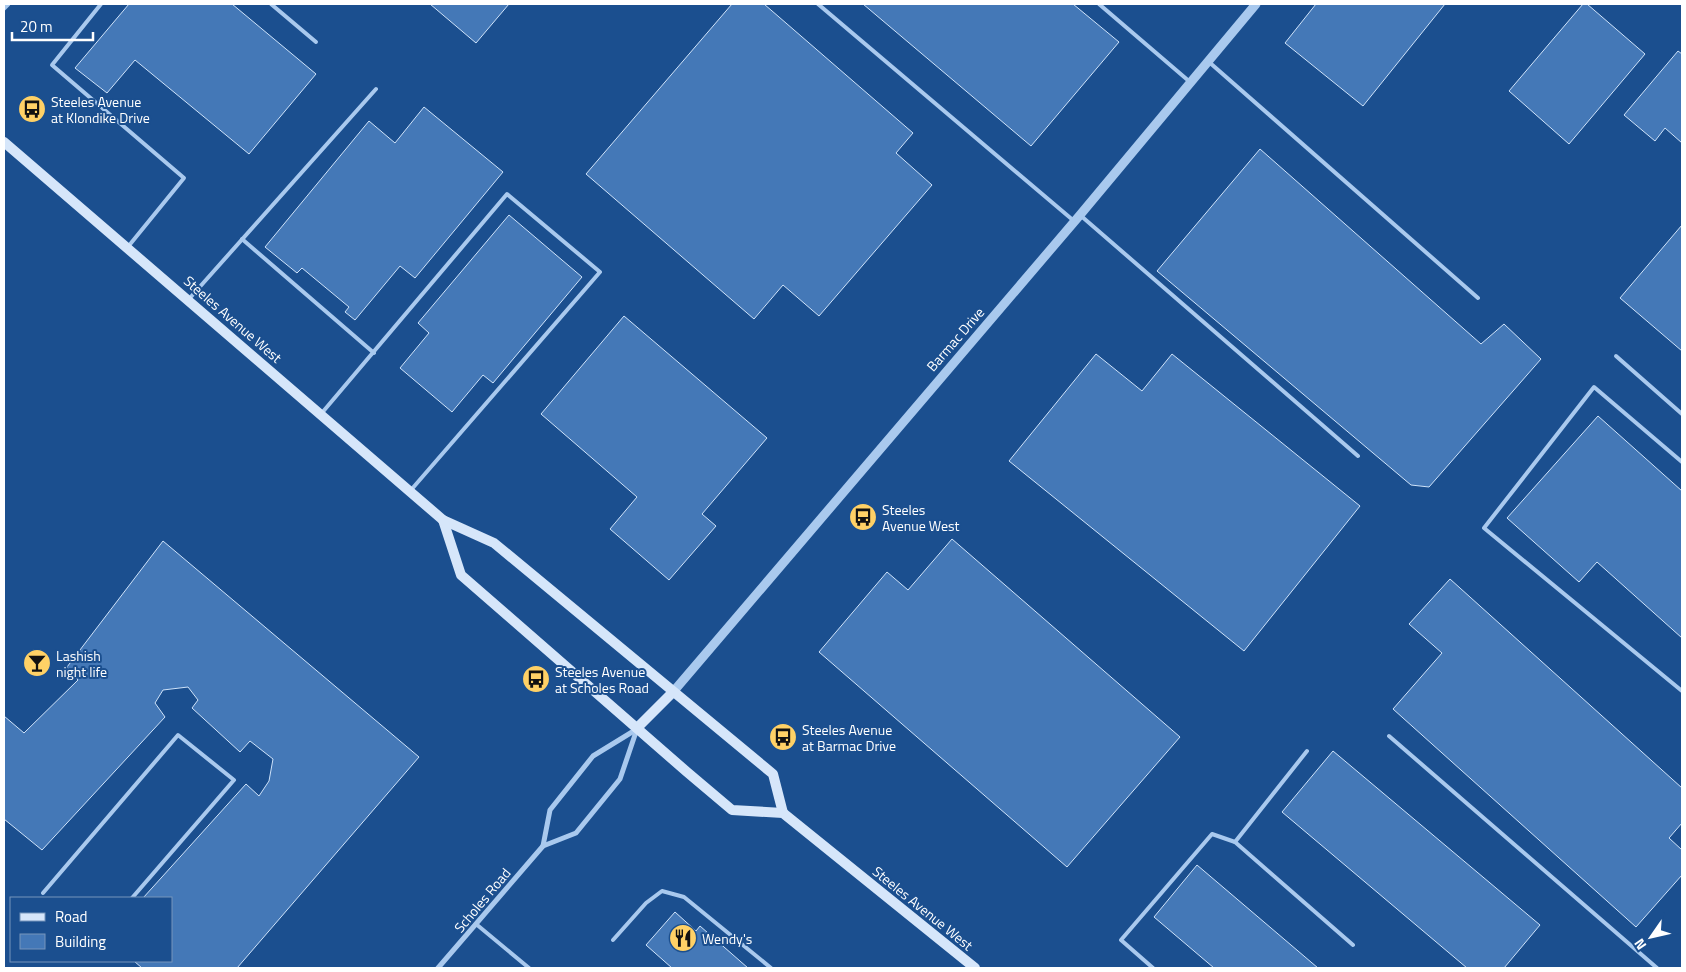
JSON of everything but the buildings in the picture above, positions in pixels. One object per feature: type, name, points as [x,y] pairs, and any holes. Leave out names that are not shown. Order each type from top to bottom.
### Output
[{"type":"main road","name":"Steeles Avenue West","points":[[4,142],[189,299],[443,520],[494,544],[773,774],[783,813],[975,968]]},
{"type":"main road","points":[[443,520],[460,575],[732,810],[783,813]]},
{"type":"main road","points":[[637,728],[673,692]]},
{"type":"street","points":[[4,8],[8,4]]},
{"type":"street","name":"Barmac Drive","points":[[673,692],[1077,219],[1256,4]]},
{"type":"street","name":"Scholes Road","points":[[543,846],[550,810],[574,779],[593,756],[637,728]]},
{"type":"street","name":"Scholes Road","points":[[438,968],[543,846],[576,833],[620,779],[637,728]]},
{"type":"lane","points":[[101,4],[52,65],[184,178],[127,248]]},
{"type":"lane","points":[[272,4],[316,42]]},
{"type":"lane","points":[[818,4],[1358,456]]},
{"type":"lane","points":[[1099,4],[1190,82]]},
{"type":"lane","points":[[1208,61],[1478,298]]},
{"type":"lane","points":[[189,299],[376,89]]},
{"type":"lane","points":[[321,414],[507,194],[600,272],[410,491]]},
{"type":"lane","points":[[242,240],[374,353]]},
{"type":"lane","points":[[1616,356],[1682,414]]},
{"type":"lane","points":[[1682,462],[1594,387],[1484,528],[1682,691]]},
{"type":"lane","points":[[44,893],[178,735],[234,780],[133,897]]},
{"type":"lane","points":[[1389,736],[1657,968]]},
{"type":"lane","points":[[1235,842],[1307,751]]},
{"type":"lane","points":[[1154,968],[1121,940],[1212,834],[1235,842],[1352,945]]},
{"type":"lane","points":[[613,940],[646,903],[662,891],[684,897],[771,968]]},
{"type":"lane","points":[[476,924],[529,968]]},
{"type":"place","name":"Steeles Avenue at Klondike Drive","points":[[32,109]]},
{"type":"place","name":"Steeles Avenue West","points":[[863,517]]},
{"type":"place","name":"Lashish night life","points":[[37,663]]},
{"type":"place","name":"Steeles Avenue at Scholes Road","points":[[536,679]]},
{"type":"place","name":"Steeles Avenue at Barmac Drive","points":[[783,737]]},
{"type":"place","name":"Wendy's","points":[[683,938]]}]
